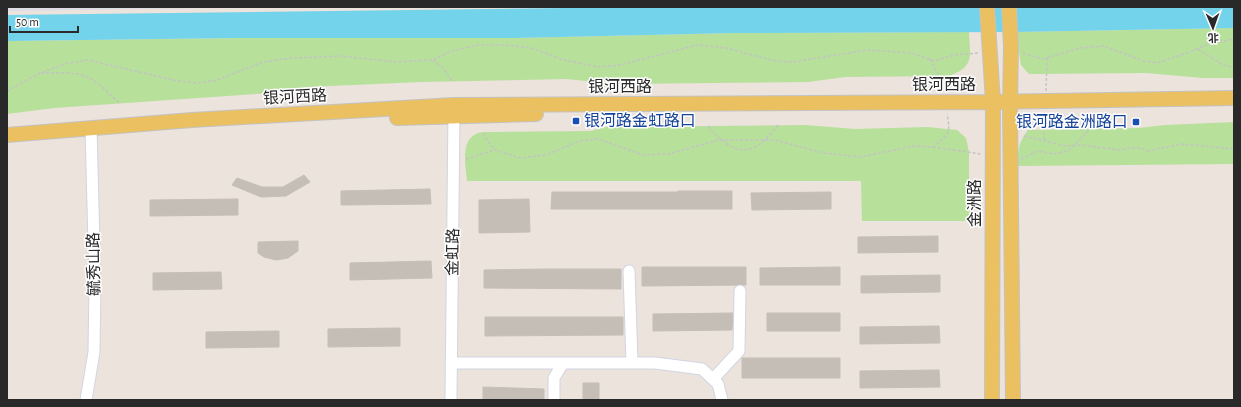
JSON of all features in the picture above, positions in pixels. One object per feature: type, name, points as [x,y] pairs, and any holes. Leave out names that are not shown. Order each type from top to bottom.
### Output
[{"type":"main road","name":"金洲路","points":[[987,7],[993,106],[992,400]]},
{"type":"main road","points":[[1009,7],[1015,50],[1010,105],[1013,400]]},
{"type":"main road","name":"银河西路","points":[[7,144],[192,120],[454,110],[993,106],[1234,98]]},
{"type":"main road","name":"银河西路","points":[[1010,105],[1234,108]]},
{"type":"main road","name":"银河西路","points":[[7,135],[91,132]]},
{"type":"street","name":"金虹路","points":[[451,400],[454,110]]},
{"type":"street","name":"毓秀山路","points":[[86,400],[94,352],[95,284],[91,132]]},
{"type":"street","points":[[629,271],[632,363]]},
{"type":"street","points":[[713,379],[739,351],[740,291]]},
{"type":"street","points":[[554,400],[554,378],[563,363]]},
{"type":"street","points":[[451,364],[655,363],[702,369],[718,384],[722,400]]},
{"type":"path","points":[[1015,50],[1043,59],[1080,48],[1103,46],[1144,61],[1157,63],[1234,39]]},
{"type":"path","points":[[7,91],[40,74],[65,64],[88,60],[178,81],[199,83],[217,80],[263,62],[292,58],[342,56],[395,62],[433,60],[449,52],[478,46],[504,44],[531,48],[564,60],[598,67],[620,64],[697,45],[726,48],[775,61],[793,62],[868,50],[906,52],[934,61],[954,55],[984,52]]},
{"type":"path","points":[[1198,49],[1223,65],[1234,68]]},
{"type":"path","points":[[1046,74],[1047,58]]},
{"type":"path","points":[[929,59],[939,76],[942,91]]},
{"type":"path","points":[[433,60],[443,68],[452,81]]},
{"type":"path","points":[[40,74],[83,74],[94,79],[119,103]]},
{"type":"path","points":[[484,133],[487,140],[495,150],[521,158],[546,155],[580,141],[598,139],[643,155],[656,155],[719,140],[767,140],[831,154],[860,158],[914,146],[933,147],[948,135],[950,129],[947,114]]},
{"type":"path","points":[[708,126],[719,140],[736,150],[747,150],[767,140],[778,125]]},
{"type":"path","points":[[1024,136],[1066,146],[1088,146],[1120,150],[1128,148],[1141,148],[1147,151],[1182,144],[1234,148]]},
{"type":"path","points":[[466,159],[495,150]]},
{"type":"shaded area","points":[[7,7],[297,7],[7,11]]},
{"type":"green space","points":[[1234,28],[1234,78],[1203,78],[1146,73],[1029,74],[1021,65],[1016,32]]},
{"type":"green space","points":[[969,32],[969,60],[963,69],[949,76],[845,77],[808,82],[614,84],[567,79],[421,82],[307,87],[270,93],[54,108],[7,114],[7,41],[237,38],[516,38],[735,33]]},
{"type":"green space","points":[[1234,122],[1234,164],[1018,166],[1019,147],[1028,130],[1139,128],[1165,125]]},
{"type":"green space","points":[[805,125],[855,129],[927,127],[957,130],[966,138],[969,152],[969,221],[862,221],[861,181],[467,181],[465,162],[466,149],[471,137],[480,132],[591,131],[606,127]]},
{"type":"water","points":[[648,7],[1234,7],[1234,28],[1016,32],[735,33],[516,38],[237,38],[7,41],[7,15]]},
{"type":"building","points":[[304,175],[310,182],[286,196],[261,197],[232,185],[237,178],[262,187],[283,187]]},
{"type":"building","points":[[430,189],[431,204],[341,205],[341,191]]},
{"type":"building","points":[[732,191],[732,209],[551,209],[552,192]]},
{"type":"building","points":[[831,192],[831,209],[752,210],[751,193]]},
{"type":"building","points":[[238,199],[238,215],[150,216],[150,200]]},
{"type":"building","points":[[529,199],[530,232],[479,233],[479,200]]},
{"type":"building","points":[[938,236],[938,252],[858,253],[858,237]]},
{"type":"building","points":[[298,241],[298,251],[288,258],[276,260],[264,257],[258,253],[258,242]]},
{"type":"building","points":[[431,261],[432,278],[350,280],[350,263]]},
{"type":"building","points":[[642,267],[746,267],[746,285],[642,286]]},
{"type":"building","points":[[840,267],[840,285],[760,285],[760,268]]},
{"type":"building","points":[[621,269],[621,289],[484,288],[484,270]]},
{"type":"building","points":[[221,272],[222,289],[153,290],[153,273]]},
{"type":"building","points":[[940,275],[940,292],[861,293],[861,276]]},
{"type":"building","points":[[733,313],[732,330],[653,331],[653,314]]},
{"type":"building","points":[[767,313],[840,313],[840,331],[767,331]]},
{"type":"building","points":[[485,317],[623,317],[623,335],[485,336]]},
{"type":"building","points":[[939,326],[940,343],[860,344],[860,327]]},
{"type":"building","points":[[400,328],[400,346],[328,347],[328,329]]},
{"type":"building","points":[[279,331],[279,347],[206,348],[206,332]]},
{"type":"building","points":[[742,358],[840,358],[840,378],[742,378]]},
{"type":"building","points":[[939,370],[940,387],[860,388],[860,371]]},
{"type":"building","points":[[583,383],[599,383],[599,400],[583,400]]},
{"type":"building","points":[[483,387],[544,389],[544,400],[483,400]]},
{"type":"place","name":"银河路金虹路口","points":[[576,121]]},
{"type":"place","name":"银河路金洲路口","points":[[1136,122]]}]
